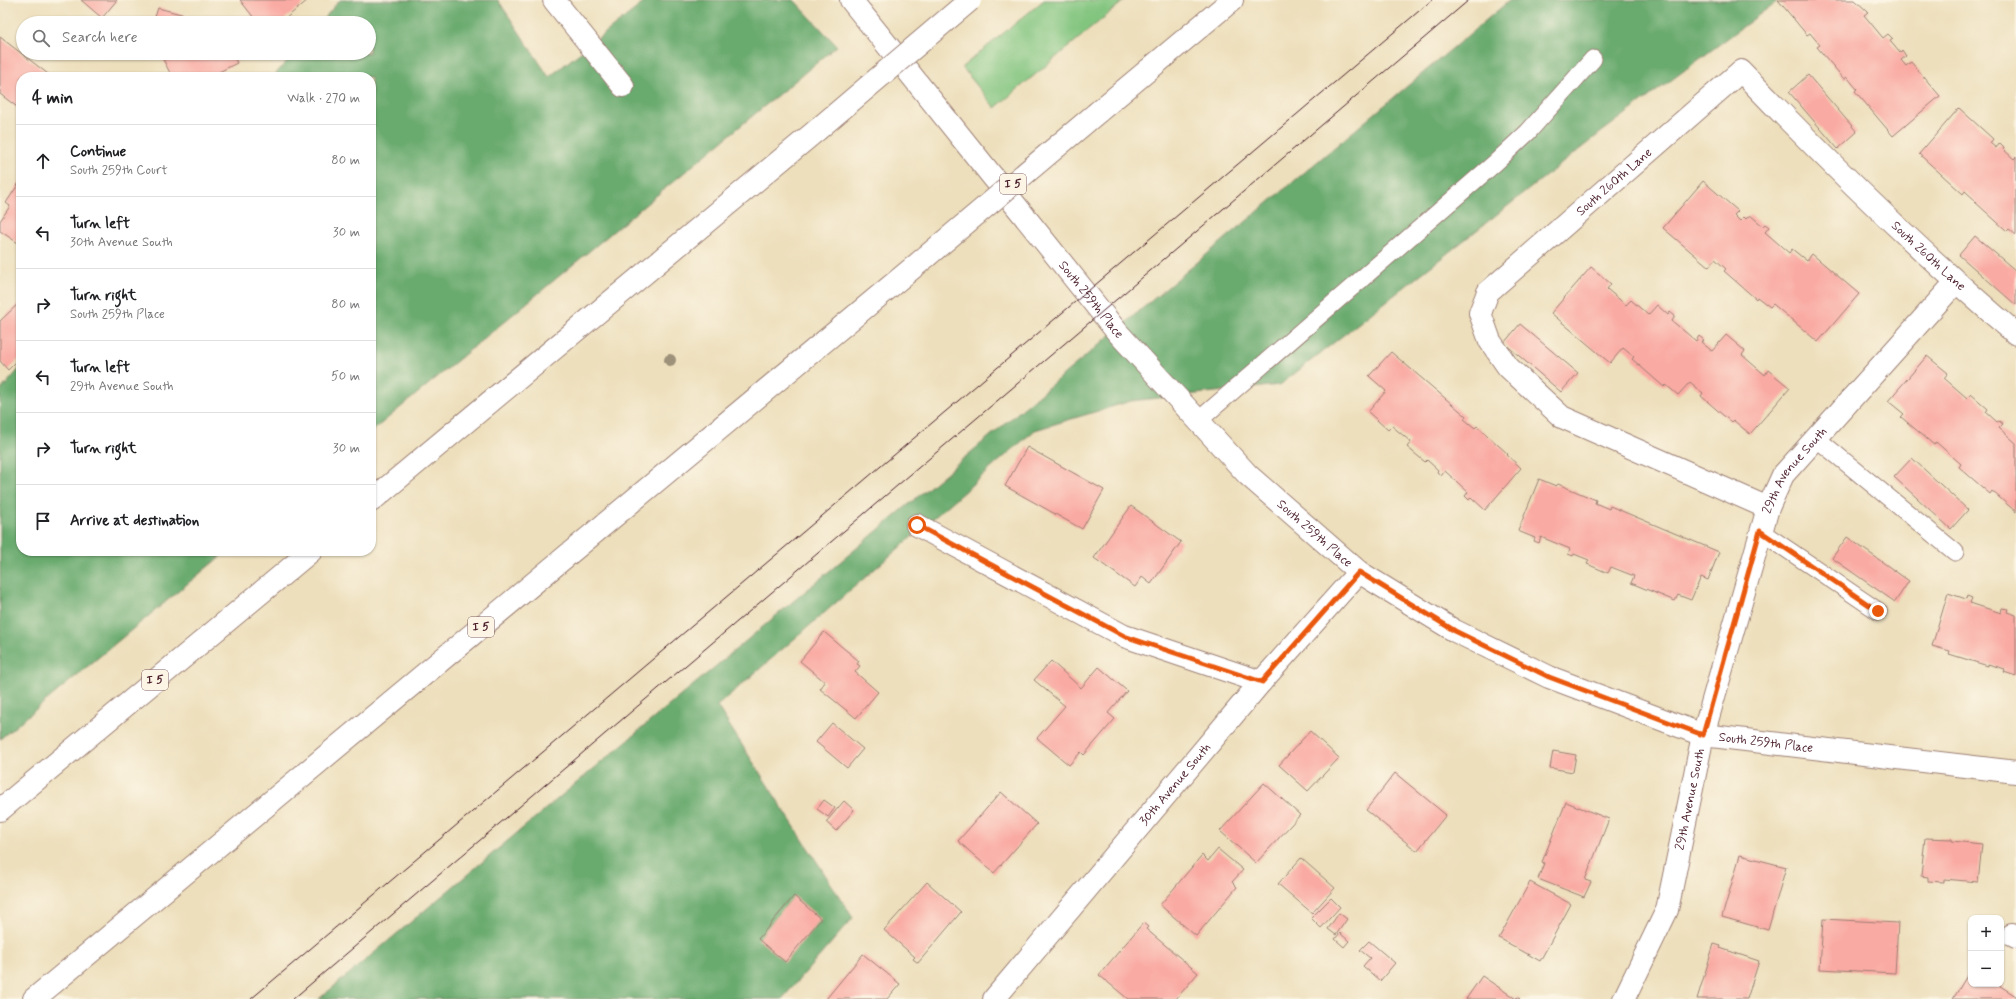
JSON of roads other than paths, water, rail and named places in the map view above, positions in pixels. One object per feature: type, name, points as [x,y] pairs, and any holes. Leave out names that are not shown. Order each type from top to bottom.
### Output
[{"type":"main road","points":[[554,0],[623,86]]},
{"type":"main road","name":"South 259th Place","points":[[851,0],[1118,333],[1248,475],[1359,572],[1455,631],[1549,677],[1703,735],[2016,772]]},
{"type":"main road","points":[[376,497],[817,130],[970,0]]},
{"type":"main road","name":"I 5","points":[[34,999],[927,256],[1232,0]]},
{"type":"main road","name":"South 260th Lane","points":[[1768,508],[1562,417],[1508,367],[1490,340],[1480,313],[1488,292],[1741,71],[1786,118],[1956,282],[2016,334]]},
{"type":"main road","name":"29th Avenue South","points":[[1624,999],[1667,910],[1703,735],[1760,531],[1768,508],[1783,475],[1956,282]]},
{"type":"main road","points":[[917,525],[1124,636],[1262,682]]},
{"type":"main road","name":"I 5","points":[[0,810],[304,556]]},
{"type":"main road","name":"30th Avenue South","points":[[994,999],[1262,682],[1359,572]]},
{"type":"lane","points":[[1198,421],[1495,163],[1528,132],[1593,59]]},
{"type":"lane","points":[[1816,438],[1955,552]]},
{"type":"lane","points":[[1760,531],[1878,611]]},
{"type":"tram line","points":[[251,999],[1432,0]]},
{"type":"tram line","points":[[293,999],[1469,0]]}]
